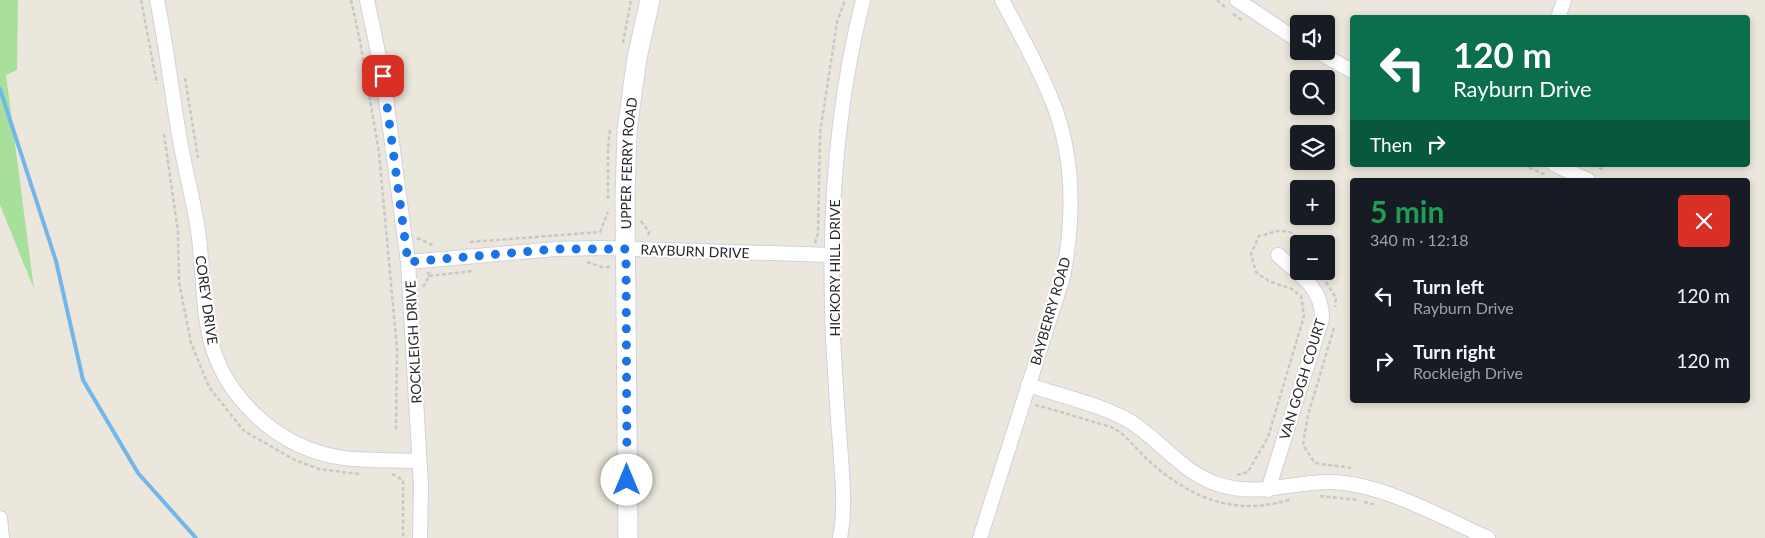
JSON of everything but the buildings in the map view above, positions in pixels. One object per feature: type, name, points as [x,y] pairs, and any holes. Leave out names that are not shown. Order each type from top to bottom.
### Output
[{"type":"main road","name":"UPPER FERRY ROAD","points":[[628,538],[625,198],[628,121],[637,58],[650,0]]},
{"type":"street","name":"COREY DRIVE","points":[[157,0],[168,54],[181,144],[198,231],[208,328],[213,350],[223,373],[235,392],[250,410],[277,432],[301,446],[344,458],[420,461]]},
{"type":"street","name":"ROCKLEIGH DRIVE","points":[[367,0],[383,76],[408,262],[420,461],[420,538]]},
{"type":"street","name":"HICKORY HILL DRIVE","points":[[840,538],[844,494],[834,367],[832,254],[840,126],[846,78],[863,0]]},
{"type":"street","name":"BAYBERRY ROAD","points":[[980,538],[1063,277],[1069,247],[1071,216],[1069,164],[1063,134],[1054,105],[1041,75],[1002,0]]},
{"type":"street","points":[[1237,0],[1290,35]]},
{"type":"street","points":[[1559,15],[1564,0]]},
{"type":"street","points":[[1333,60],[1350,69]]},
{"type":"street","points":[[1552,171],[1580,178]]},
{"type":"street","name":"RAYBURN DRIVE","points":[[408,262],[556,249],[647,249],[832,254]]},
{"type":"street","name":"VAN GOGH COURT","points":[[1268,490],[1322,320],[1320,299],[1314,289],[1278,255]]},
{"type":"street","points":[[1028,384],[1112,412],[1147,434],[1198,476],[1215,483],[1234,488],[1268,490],[1308,483],[1332,482],[1353,484],[1399,498],[1488,538]]},
{"type":"street","points":[[0,518],[2,538]]},
{"type":"path","points":[[141,0],[158,93]]},
{"type":"path","points":[[351,0],[379,153],[397,349],[396,430]]},
{"type":"path","points":[[622,50],[632,0]]},
{"type":"path","points":[[813,254],[818,233],[820,133],[837,22],[845,0]]},
{"type":"path","points":[[184,75],[198,162]]},
{"type":"path","points":[[461,243],[526,236],[600,232],[608,214],[608,148],[610,129]]},
{"type":"path","points":[[164,130],[178,232],[179,282],[191,343],[209,387],[244,431],[295,460],[319,469],[362,474]]},
{"type":"path","points":[[1532,167],[1552,171]]},
{"type":"path","points":[[1597,167],[1604,170]]},
{"type":"path","points":[[638,216],[649,232],[647,249]]},
{"type":"path","points":[[1230,477],[1248,472],[1268,437],[1304,316],[1301,296],[1290,288],[1271,282],[1256,272],[1250,254],[1259,236],[1281,230],[1295,235]]},
{"type":"path","points":[[415,231],[418,239],[434,246],[443,245]]},
{"type":"path","points":[[584,261],[602,267],[626,268]]},
{"type":"path","points":[[429,276],[478,270]]},
{"type":"path","points":[[1325,280],[1336,298],[1335,315]]},
{"type":"path","points":[[1334,323],[1334,332],[1308,415],[1303,445],[1315,463],[1352,468]]},
{"type":"path","points":[[1035,405],[1114,429],[1182,487],[1202,497],[1226,504],[1252,508],[1294,499]]},
{"type":"path","points":[[385,473],[396,475],[403,480],[403,538]]},
{"type":"path","points":[[1319,496],[1360,500],[1377,506]]},
{"type":"green space","points":[[0,0],[18,0],[17,70],[6,75],[34,289],[0,205]]},
{"type":"waterway","points":[[0,89],[56,261],[83,380],[138,473],[196,538]]},
{"type":"route","points":[[383,76],[408,262],[556,249],[626,249],[627,480]]}]
